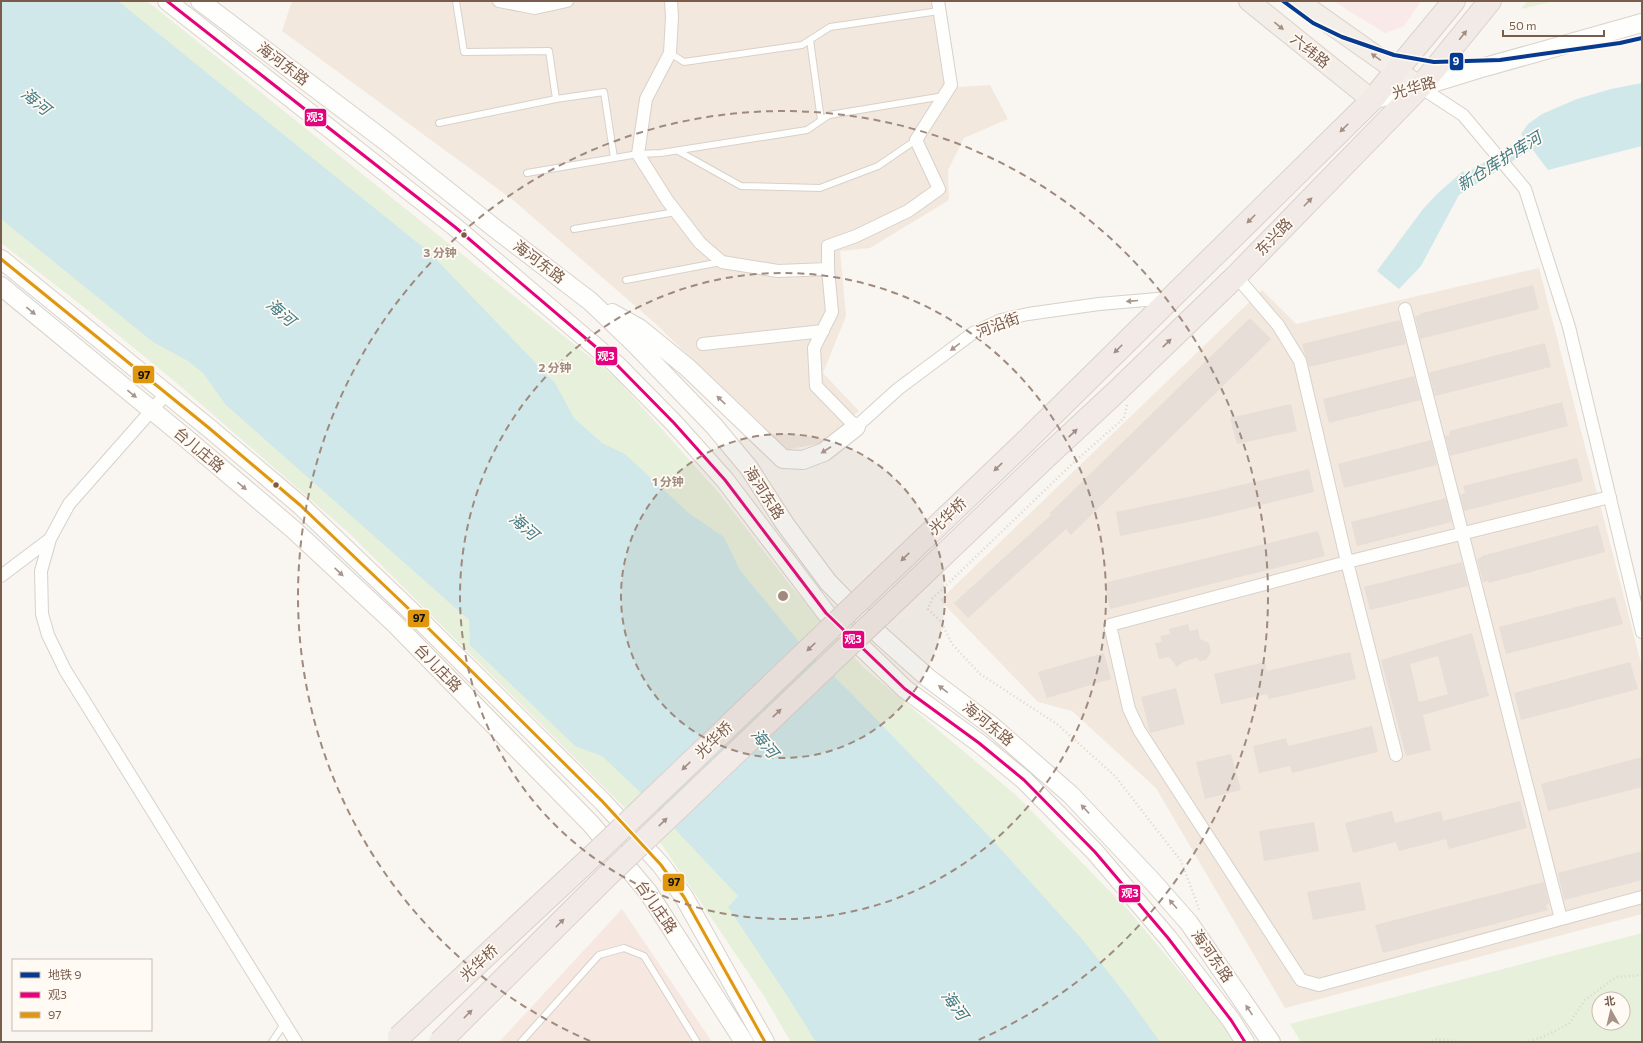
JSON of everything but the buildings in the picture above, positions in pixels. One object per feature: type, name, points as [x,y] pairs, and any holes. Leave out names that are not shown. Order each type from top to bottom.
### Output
[{"type":"highway","name":"东兴路","points":[[1027,440],[1372,100],[1454,1]]},
{"type":"highway","name":"东兴路","points":[[1044,459],[1236,276],[1420,87],[1490,1]]},
{"type":"highway","name":"光华桥","points":[[395,1040],[606,843],[1027,440]]},
{"type":"highway","name":"光华桥","points":[[440,1042],[605,878],[1044,459]]},
{"type":"main road","name":"海河东路","points":[[167,1],[455,227],[617,365],[674,423],[725,480],[826,613],[905,689],[979,743],[1024,780],[1095,852],[1168,938],[1231,1020],[1245,1042]]},
{"type":"main road","name":"海河东路","points":[[200,1],[384,140],[497,230],[590,301],[635,344],[714,426],[749,468],[785,524],[828,582],[881,636],[928,678],[992,726],[1071,794],[1153,882],[1189,924],[1271,1042]]},
{"type":"main road","name":"六纬路","points":[[1249,1],[1372,100]]},
{"type":"main road","points":[[1298,1],[1420,87]]},
{"type":"main road","name":"光华路","points":[[1372,100],[1642,23]]},
{"type":"main road","name":"台儿庄路","points":[[1,259],[209,428],[300,505],[411,611],[607,807],[661,865],[684,897],[765,1042]]},
{"type":"main road","name":"台儿庄路","points":[[1,286],[294,530],[395,624],[591,824],[648,892],[744,1042]]},
{"type":"main road","points":[[590,301],[639,328],[658,343],[688,368],[783,459],[803,460],[824,452],[856,426]]},
{"type":"street","points":[[499,1],[536,8],[567,1]]},
{"type":"street","points":[[671,1],[672,17],[670,53],[646,99],[638,154],[676,212],[700,243],[722,262],[778,271],[828,269]]},
{"type":"street","points":[[856,426],[816,386],[814,348],[832,312],[828,269],[828,246],[856,236],[908,211],[939,189],[916,140],[951,85],[938,6]]},
{"type":"street","points":[[1420,87],[1463,115],[1526,189],[1569,327],[1642,632]]},
{"type":"street","points":[[1236,276],[1278,325],[1300,362],[1347,562],[1396,756]]},
{"type":"street","name":"河沿街","points":[[856,426],[898,389],[973,333],[1001,320],[1028,314],[1099,304],[1171,298]]},
{"type":"street","points":[[1405,309],[1561,919]]},
{"type":"street","points":[[703,344],[823,331]]},
{"type":"street","points":[[166,394],[69,504],[50,539],[41,571],[42,614],[48,635],[65,670],[296,1042]]},
{"type":"street","points":[[1610,496],[1347,562],[1110,624],[1129,709],[1139,730],[1301,980],[1320,985],[1642,897]]},
{"type":"street","points":[[1,576],[50,539]]},
{"type":"lane","points":[[456,1],[464,52],[549,51],[556,98]]},
{"type":"lane","points":[[670,53],[684,62],[802,45],[830,26],[938,6]]},
{"type":"lane","points":[[810,40],[821,120]]},
{"type":"lane","points":[[439,123],[556,98],[604,92],[614,158]]},
{"type":"lane","points":[[527,172],[638,154],[661,154],[807,130],[829,115],[944,96]]},
{"type":"lane","points":[[678,151],[741,186],[820,188],[878,166],[916,140]]},
{"type":"lane","points":[[574,229],[676,212]]},
{"type":"lane","points":[[626,280],[722,262]]},
{"type":"lane","points":[[521,1042],[599,955],[624,948],[644,956],[697,1042]]},
{"type":"lane","points":[[272,1042],[284,1024]]},
{"type":"path","points":[[1116,392],[1127,405],[1124,418],[1072,464],[932,599],[928,609],[941,622],[952,644],[980,674],[1057,724],[1115,776],[1182,861],[1201,913]]},
{"type":"path","points":[[1525,1042],[1543,1037],[1569,1024],[1585,1000],[1616,977],[1642,975]]},
{"type":"path","points":[[1428,1042],[1438,1039],[1461,1042]]},
{"type":"shaded area","points":[[292,1],[945,1],[958,87],[990,85],[1008,119],[964,138],[948,170],[949,200],[870,248],[840,251],[846,316],[823,373],[859,411],[823,443],[785,450],[656,324],[513,200],[282,31]]},
{"type":"shaded area","points":[[1333,1],[1421,1],[1404,26],[1385,33]]},
{"type":"shaded area","points":[[1539,268],[1642,667],[1642,914],[1285,1008],[1156,788],[1072,711],[1038,702],[940,600],[1262,290],[1296,324]]},
{"type":"shaded area","points":[[622,909],[712,1042],[499,1042]]},
{"type":"green space","points":[[1,1],[147,1],[616,378],[718,492],[790,585],[863,667],[1017,796],[1129,911],[1228,1030],[1235,1042],[791,1042],[764,996],[662,845],[349,533],[172,379],[80,304],[1,243]]},
{"type":"green space","points":[[1527,1],[1555,1],[1521,9]]},
{"type":"green space","points":[[1642,933],[1642,1042],[1301,1042],[1290,1024]]},
{"type":"water","name":"海河","points":[[1,1],[118,1],[429,252],[555,383],[574,418],[602,443],[625,454],[690,514],[724,537],[740,570],[800,643],[851,693],[987,834],[1082,939],[1127,996],[1160,1042],[816,1042],[728,907],[738,896],[640,792],[602,756],[575,746],[470,645],[469,620],[226,405],[203,373],[188,361],[153,342],[1,219]]},
{"type":"water","points":[[1642,83],[1642,146],[1548,170],[1521,134],[1528,124],[1542,114],[1577,99],[1611,89]]},
{"type":"water","points":[[1463,171],[1475,182],[1460,193],[1421,266],[1399,289],[1377,271],[1423,209],[1438,193]]},
{"type":"waterway","name":"新仓库护库河","points":[[1455,189],[1544,133]]},
{"type":"metro line","name":"9","points":[[1283,1],[1313,23],[1342,37],[1394,55],[1434,62],[1500,60],[1620,43],[1642,38]]},
{"type":"transit line","name":"观3","points":[[167,1],[455,227],[617,365],[674,423],[725,480],[826,613],[905,689],[979,743],[1024,780],[1095,852],[1168,938],[1231,1020],[1245,1042]]},
{"type":"transit line","name":"97","points":[[1,259],[209,428],[300,505],[411,611],[602,801],[661,865],[684,897],[765,1042]]}]
